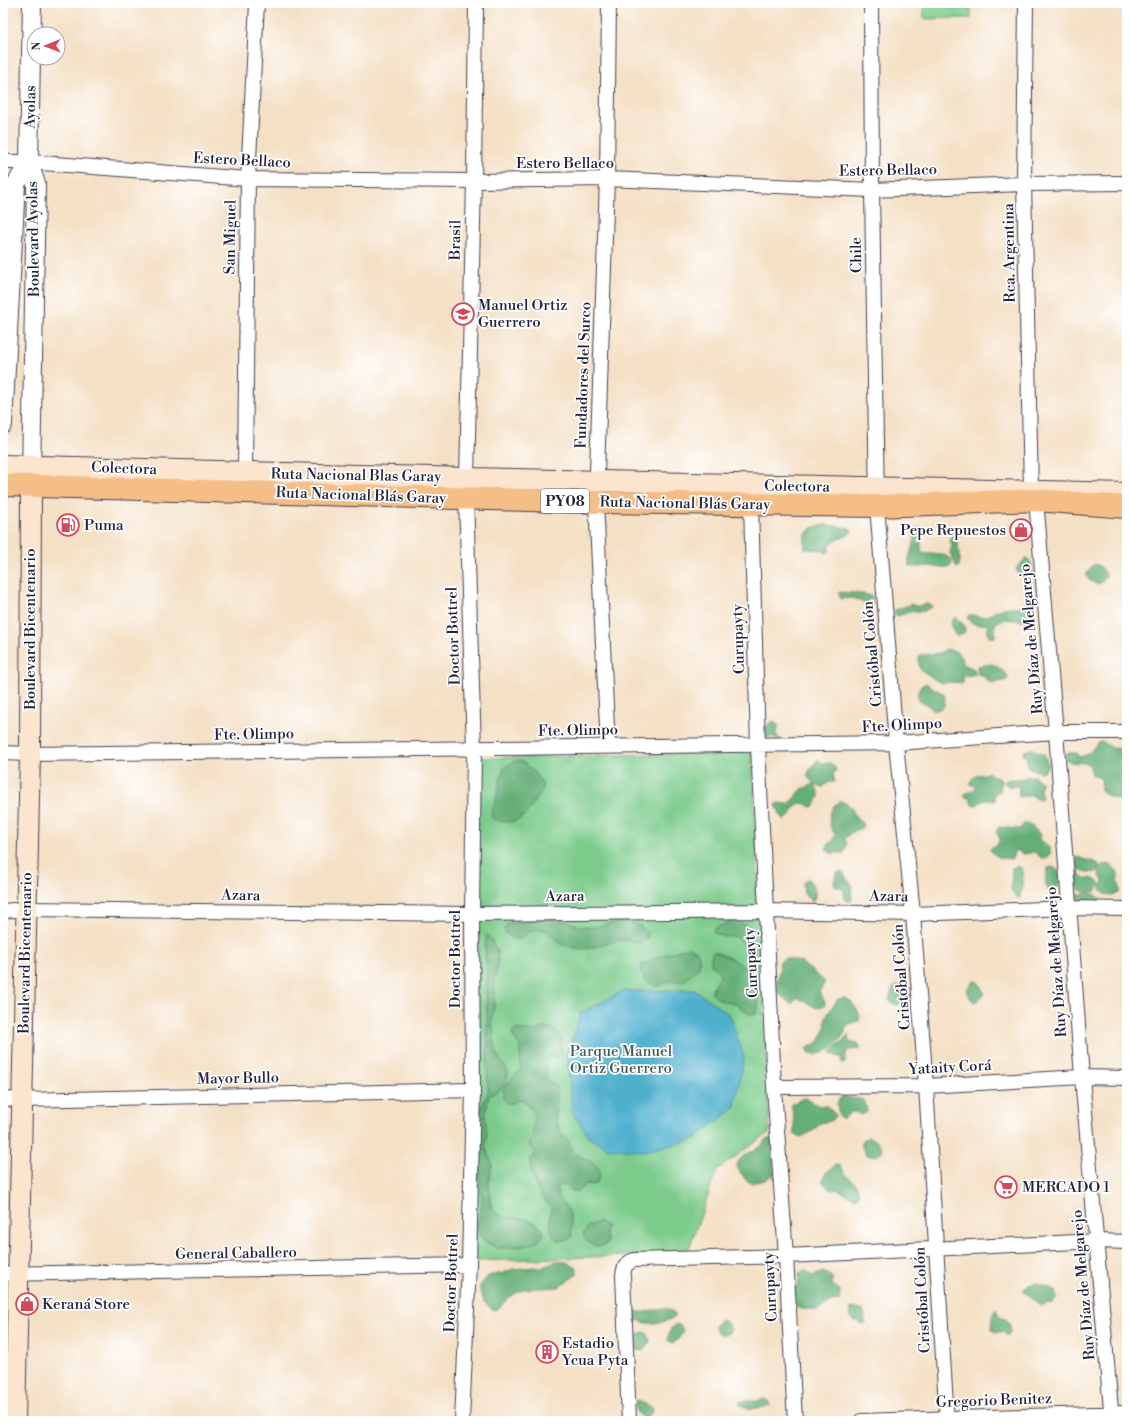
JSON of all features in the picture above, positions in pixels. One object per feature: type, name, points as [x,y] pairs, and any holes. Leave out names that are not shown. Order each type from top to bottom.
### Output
[{"type":"highway","name":"Ruta Nacional Blás Garay","points":[[3,485],[31,475],[467,488],[596,502],[751,504],[876,497],[1033,495],[1127,507]]},
{"type":"main road","name":"Colectora","points":[[3,466],[31,475],[245,472]]},
{"type":"main road","name":"Ruta Nacional Blas Garay","points":[[245,472],[467,488]]},
{"type":"main road","name":"Boulevard Bicentenario","points":[[15,1421],[11,1274],[13,1100],[26,909],[30,754],[31,475]]},
{"type":"main road","name":"Colectora","points":[[467,488],[597,481],[876,497]]},
{"type":"main road","points":[[1033,495],[1127,493]]},
{"type":"street","name":"Ayolas","points":[[29,162],[32,3]]},
{"type":"street","name":"San Miguel","points":[[245,472],[248,179],[257,3]]},
{"type":"street","name":"Brasil","points":[[467,488],[474,181],[476,3]]},
{"type":"street","name":"Fundadores del Surco","points":[[608,747],[596,502],[607,179],[609,3]]},
{"type":"street","name":"Chile","points":[[871,3],[876,497]]},
{"type":"street","name":"Rca. Argentina","points":[[1026,3],[1024,184],[1033,495]]},
{"type":"street","name":"Estero Bellaco","points":[[3,162],[29,162],[248,179],[474,181],[607,179],[872,190],[1024,184],[1127,183]]},
{"type":"street","name":"Boulevard Ayolas","points":[[3,424],[16,184],[29,162]]},
{"type":"street","name":"Boulevard Ayolas","points":[[29,162],[36,184],[31,475]]},
{"type":"street","name":"Doctor Bottrel","points":[[462,1421],[469,1264],[473,1090],[472,914],[474,749],[467,488]]},
{"type":"street","name":"Ruy Díaz de Melgarejo","points":[[1033,495],[1056,732],[1082,1077],[1112,1417]]},
{"type":"street","name":"Cristóbal Colón","points":[[876,497],[896,743],[913,914],[926,1086],[947,1420]]},
{"type":"street","name":"Curupayty","points":[[751,504],[758,746],[774,1087],[786,1256],[795,1421]]},
{"type":"street","name":"Fte. Olimpo","points":[[3,753],[30,754],[758,746],[896,743],[1056,732],[1127,732]]},
{"type":"street","name":"Azara","points":[[3,911],[26,909],[472,914],[766,911],[913,914],[1069,908],[1127,909]]},
{"type":"street","name":"Yataity Corá","points":[[774,1087],[926,1086],[1082,1077],[1127,1078]]},
{"type":"street","name":"Mayor Bullo","points":[[13,1100],[473,1090]]},
{"type":"street","points":[[629,1421],[624,1275],[625,1265],[634,1260],[936,1250],[1097,1241],[1127,1242]]},
{"type":"street","name":"General Caballero","points":[[11,1274],[469,1264]]},
{"type":"street","name":"Gregorio Benitez","points":[[861,1421],[1112,1417],[1127,1413]]},
{"type":"green space","points":[[923,3],[971,3],[971,18],[924,19]]},
{"type":"green space","points":[[827,525],[849,528],[852,531],[830,544],[829,551],[827,553],[822,550],[805,549],[804,543],[806,534],[816,526]]},
{"type":"green space","points":[[919,527],[921,529],[921,552],[942,554],[951,559],[952,564],[950,567],[914,567],[909,565],[909,558],[915,539],[912,534],[912,529],[914,530]]},
{"type":"green space","points":[[957,533],[959,537],[958,543],[960,563],[957,568],[950,553],[952,545],[950,541],[952,536]]},
{"type":"green space","points":[[1026,558],[1031,563],[1033,575],[1030,577],[1023,577],[1019,574],[1016,568]]},
{"type":"green space","points":[[1095,564],[1101,567],[1107,575],[1102,582],[1097,584],[1089,580],[1086,575]]},
{"type":"green space","points":[[841,592],[871,596],[873,604],[868,605],[853,598],[840,599],[838,593]]},
{"type":"green space","points":[[911,604],[918,606],[930,604],[933,606],[924,611],[913,611],[897,616],[895,610]]},
{"type":"green space","points":[[1008,607],[1032,607],[1033,609],[1032,616],[1029,620],[1001,620],[995,625],[995,637],[993,638],[988,635],[988,624],[979,625],[973,623],[967,617],[971,615],[985,617]]},
{"type":"green space","points":[[955,617],[964,625],[965,630],[964,633],[957,637],[951,622]]},
{"type":"green space","points":[[946,649],[957,652],[963,658],[961,663],[974,669],[976,674],[963,677],[963,683],[942,683],[920,669],[918,660],[920,655],[940,653]]},
{"type":"green space","points":[[992,664],[1005,672],[1008,679],[993,683],[978,674],[977,666]]},
{"type":"green space","points":[[926,683],[943,693],[945,697],[944,706],[940,709],[934,710],[918,701],[918,692],[921,686]]},
{"type":"green space","points":[[774,721],[779,726],[776,734],[781,742],[774,737],[766,737],[764,734],[767,726]]},
{"type":"green space","points":[[1100,742],[1103,742],[1112,748],[1127,749],[1127,756],[1124,757],[1122,763],[1125,785],[1123,798],[1114,798],[1101,791],[1101,780],[1100,778],[1092,775],[1089,764],[1073,763],[1064,757],[1068,753],[1077,753],[1078,757],[1086,755]]},
{"type":"green space","points":[[1032,749],[1045,755],[1048,765],[1045,771],[1040,772],[1029,768],[1027,765],[1027,759],[1023,754],[1024,751]]},
{"type":"green space","name":"Parque Manuel Ortiz Guerrero","points":[[752,752],[770,1132],[717,1170],[687,1254],[474,1261],[478,758]]},
{"type":"green space","points":[[818,759],[821,763],[830,763],[833,765],[836,770],[833,775],[835,782],[829,782],[823,787],[815,785],[819,793],[819,797],[815,806],[810,807],[806,804],[800,803],[789,817],[784,820],[776,805],[778,803],[789,804],[802,789],[814,784],[807,776]]},
{"type":"green space","points":[[514,761],[523,762],[530,768],[542,783],[543,788],[531,807],[518,820],[507,822],[500,821],[492,818],[491,812],[494,807],[503,769]]},
{"type":"green space","points":[[987,772],[1001,780],[1000,791],[995,793],[995,801],[984,800],[975,806],[972,805],[970,799],[965,797],[965,794],[975,789],[975,786],[970,784],[974,777],[986,774]]},
{"type":"green space","points":[[1027,776],[1035,776],[1041,782],[1040,790],[1042,798],[1040,800],[1031,795],[1020,797],[1018,795],[1018,786],[1008,786],[1004,782],[1010,779],[1022,779]]},
{"type":"green space","points":[[840,801],[850,806],[854,816],[861,821],[863,826],[861,829],[854,831],[846,837],[845,839],[847,844],[844,853],[830,853],[826,849],[835,834],[829,821],[833,808]]},
{"type":"green space","points":[[1025,823],[1033,827],[1041,835],[1040,840],[1050,849],[1050,854],[1046,859],[1041,858],[1035,852],[1024,854],[1016,850],[1011,859],[999,857],[992,852],[990,849],[999,842],[1000,838],[997,834],[997,829],[999,827],[1019,829]]},
{"type":"green space","points":[[1078,857],[1099,864],[1096,872],[1085,871],[1074,866],[1076,858]]},
{"type":"green space","points":[[1108,864],[1118,873],[1120,892],[1113,896],[1109,896],[1102,892],[1101,887],[1103,881],[1098,871],[1100,866]]},
{"type":"green space","points":[[1019,866],[1023,870],[1023,876],[1020,898],[1017,898],[1011,889],[1012,867]]},
{"type":"green space","points":[[1052,867],[1060,873],[1060,879],[1057,889],[1050,893],[1046,885],[1046,874],[1048,868]]},
{"type":"green space","points":[[840,871],[843,872],[847,880],[853,885],[851,890],[852,899],[850,902],[845,899],[843,889],[837,887],[834,883],[836,874]]},
{"type":"green space","points":[[1078,872],[1085,878],[1097,881],[1100,885],[1096,891],[1082,891],[1074,886],[1070,876]]},
{"type":"green space","points":[[808,878],[815,893],[812,902],[804,894],[803,883]]},
{"type":"green space","points":[[1085,892],[1096,895],[1103,903],[1080,907],[1072,896],[1080,894],[1081,896]]},
{"type":"green space","points":[[535,918],[562,920],[584,927],[630,922],[643,929],[648,938],[638,943],[622,940],[591,948],[578,949],[562,944],[542,929],[535,929],[517,940],[507,935],[504,930],[508,923],[519,924]]},
{"type":"green space","points":[[735,920],[752,928],[756,941],[753,946],[745,945],[736,937],[725,937],[714,933],[713,930],[716,928]]},
{"type":"green space","points":[[487,935],[492,940],[498,954],[497,970],[494,981],[495,1002],[492,1018],[496,1052],[507,1070],[508,1075],[500,1090],[490,1095],[485,1116],[487,1133],[486,1149],[492,1164],[489,1181],[491,1208],[494,1212],[504,1217],[525,1219],[536,1223],[543,1230],[543,1236],[535,1243],[519,1247],[497,1248],[487,1243],[477,1230],[482,1201],[478,1125],[481,1108],[488,1091],[487,975],[485,946]]},
{"type":"green space","points":[[689,947],[697,951],[700,961],[698,969],[684,981],[668,982],[658,987],[647,982],[641,972],[642,964]]},
{"type":"green space","points":[[713,952],[726,956],[739,963],[755,977],[759,983],[758,1009],[755,1015],[749,1014],[736,1004],[725,1002],[712,993],[713,987],[720,977],[719,972],[711,963]]},
{"type":"green space","points":[[785,958],[801,962],[825,982],[819,992],[825,1002],[825,1005],[817,1008],[798,998],[791,1004],[778,993],[776,982],[780,969],[779,964],[780,961]]},
{"type":"green space","points":[[975,981],[978,982],[985,994],[974,1002],[970,998],[967,989]]},
{"type":"green space","points":[[898,985],[907,989],[909,994],[908,1001],[903,1005],[893,1004],[889,1000],[892,989]]},
{"type":"green space","points":[[844,998],[851,1001],[858,1011],[860,1015],[859,1021],[851,1023],[847,1026],[845,1028],[845,1032],[831,1048],[821,1053],[811,1054],[807,1049],[819,1042],[826,1027],[826,1016],[838,999]]},
{"type":"green space","points":[[543,1028],[554,1029],[558,1032],[562,1043],[561,1054],[550,1057],[546,1061],[546,1077],[558,1088],[556,1121],[561,1133],[569,1142],[573,1152],[595,1164],[599,1172],[599,1178],[596,1184],[586,1184],[578,1191],[573,1191],[563,1185],[558,1186],[557,1194],[570,1214],[572,1237],[565,1240],[555,1238],[552,1233],[550,1221],[551,1208],[540,1195],[532,1176],[531,1158],[535,1155],[534,1150],[529,1146],[533,1134],[534,1112],[522,1099],[513,1103],[507,1103],[503,1099],[504,1087],[520,1070],[521,1064],[521,1047],[514,1038],[512,1032],[516,1029],[533,1031]]},
{"type":"green space","points":[[848,1035],[849,1042],[858,1044],[861,1049],[847,1050],[844,1064],[841,1062],[842,1058],[831,1053]]},
{"type":"green space","points":[[844,1096],[862,1100],[866,1106],[867,1112],[861,1115],[852,1112],[845,1118],[841,1118],[837,1103],[840,1098]]},
{"type":"green space","points":[[804,1098],[816,1104],[827,1106],[835,1114],[835,1116],[831,1121],[820,1123],[813,1131],[801,1137],[794,1133],[794,1119],[791,1104]]},
{"type":"green space","points":[[868,1137],[880,1144],[882,1149],[876,1156],[865,1153],[863,1149],[863,1140]]},
{"type":"green space","points":[[766,1139],[772,1139],[774,1174],[765,1180],[751,1183],[746,1180],[736,1166],[740,1159],[760,1147]]},
{"type":"green space","points":[[835,1165],[840,1166],[845,1175],[856,1184],[858,1190],[857,1197],[854,1198],[839,1190],[828,1188],[822,1181],[825,1174]]},
{"type":"green space","points":[[599,1222],[606,1226],[607,1229],[605,1231],[608,1243],[597,1246],[590,1244],[584,1238],[583,1234],[590,1225]]},
{"type":"green space","points":[[556,1261],[567,1262],[577,1268],[577,1274],[559,1287],[524,1289],[509,1297],[498,1309],[493,1310],[484,1302],[480,1291],[480,1286],[487,1277],[513,1269],[546,1266]]},
{"type":"green space","points":[[806,1271],[813,1276],[823,1272],[830,1275],[833,1279],[831,1284],[840,1290],[839,1301],[831,1302],[817,1310],[794,1306],[796,1298],[794,1290],[799,1282],[799,1274]]},
{"type":"green space","points":[[1036,1283],[1051,1288],[1055,1291],[1057,1299],[1052,1304],[1047,1303],[1040,1306],[1033,1298],[1024,1292],[1024,1289],[1028,1285]]},
{"type":"green space","points":[[631,1308],[636,1311],[644,1312],[664,1308],[669,1309],[675,1315],[669,1320],[663,1322],[646,1323],[630,1316]]},
{"type":"green space","points":[[851,1308],[862,1309],[865,1315],[865,1324],[862,1325],[858,1321],[854,1321],[849,1317]]},
{"type":"green space","points":[[996,1308],[999,1317],[1006,1319],[1010,1323],[1010,1333],[1007,1336],[1003,1332],[996,1332],[991,1329],[992,1317]]},
{"type":"green space","points":[[721,1320],[726,1322],[731,1329],[728,1334],[720,1334],[716,1331],[714,1326]]},
{"type":"green space","points":[[676,1324],[681,1326],[683,1331],[679,1338],[672,1343],[667,1340],[671,1328]]},
{"type":"green space","points":[[643,1332],[648,1334],[650,1342],[646,1349],[641,1351],[634,1346],[632,1336]]},
{"type":"green space","points":[[763,1399],[768,1400],[770,1406],[749,1408],[745,1407],[739,1402],[757,1401]]},
{"type":"green space","points":[[638,1401],[653,1409],[647,1418],[642,1417],[636,1411],[635,1402]]},
{"type":"water","points":[[694,990],[730,1015],[744,1057],[734,1109],[692,1140],[645,1151],[609,1148],[589,1137],[572,1112],[567,1054],[581,1013],[623,991]]},
{"type":"place","name":"Manuel Ortiz Guerrero","points":[[463,314]]},
{"type":"place","name":"Puma","points":[[68,525]]},
{"type":"place","name":"Pepe Repuestos","points":[[1021,530]]},
{"type":"place","name":"MERCADO 1","points":[[1006,1187]]},
{"type":"place","name":"Keraná Store","points":[[27,1304]]},
{"type":"place","name":"Estadio Ycua Pyta","points":[[547,1352]]}]
